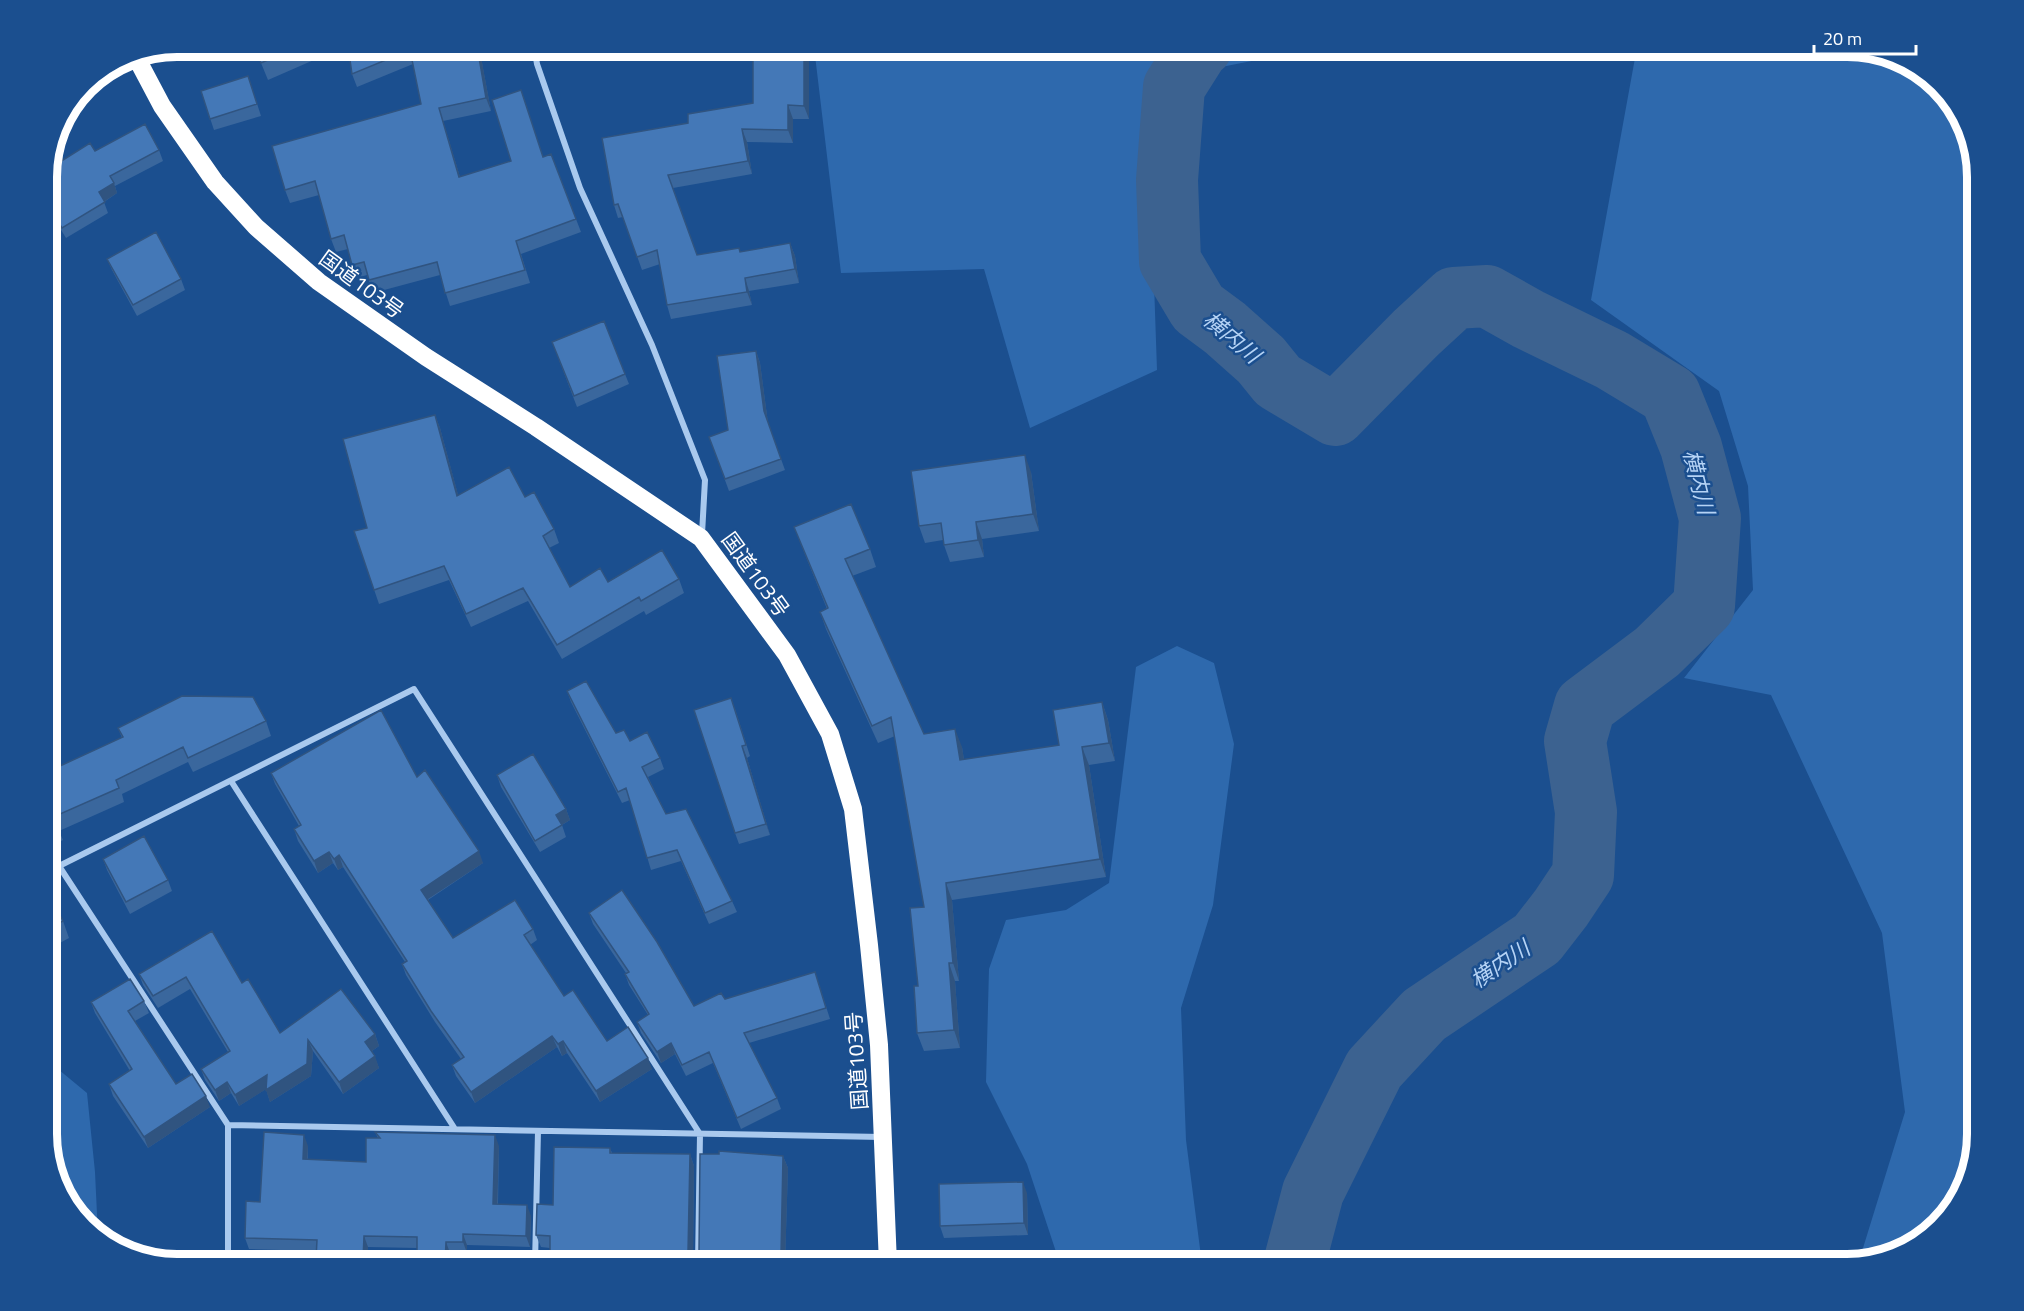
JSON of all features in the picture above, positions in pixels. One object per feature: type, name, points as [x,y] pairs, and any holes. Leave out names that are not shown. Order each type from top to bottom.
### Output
[{"type":"highway","name":"国道103号","points":[[139,63],[162,106],[215,182],[256,227],[319,282],[426,357],[536,427],[701,538],[787,655],[830,734],[853,809],[877,1023],[888,1254]]},
{"type":"street","points":[[536,57],[580,188],[652,345],[705,480],[701,538]]},
{"type":"street","points":[[228,1254],[228,1125],[59,866],[414,689],[700,1134],[698,1254]]},
{"type":"street","points":[[231,781],[455,1129]]},
{"type":"street","points":[[228,1125],[883,1137]]},
{"type":"street","points":[[535,1254],[538,1131]]},
{"type":"shaded area","points":[[815,57],[1272,57],[1206,70],[1149,138],[1157,370],[1030,428],[984,269],[841,273]]},
{"type":"shaded area","points":[[1635,57],[1847,57],[1878,61],[1914,77],[1937,98],[1955,124],[1963,146],[1967,177],[1966,1150],[1955,1187],[1932,1219],[1907,1238],[1878,1250],[1861,1253],[1905,1112],[1882,933],[1771,695],[1684,678],[1753,590],[1748,486],[1719,391],[1591,300]]},
{"type":"shaded area","points":[[1177,646],[1214,663],[1234,744],[1213,905],[1181,1008],[1186,1140],[1201,1254],[1057,1254],[1027,1164],[986,1082],[989,969],[1006,920],[1066,910],[1109,883],[1136,667]]},
{"type":"shaded area","points":[[57,1068],[87,1093],[97,1224],[73,1194],[61,1165],[57,1142]]},
{"type":"building","points":[[259,57],[275,57],[261,63]]},
{"type":"building","points":[[350,57],[393,57],[352,74]]},
{"type":"building","points":[[411,57],[479,57],[486,98],[439,108],[459,177],[511,161],[492,100],[521,90],[543,157],[551,154],[576,219],[516,241],[525,270],[445,293],[437,262],[369,280],[364,262],[352,265],[344,235],[331,239],[315,181],[285,190],[272,146],[421,104]]},
{"type":"building","points":[[753,57],[804,57],[804,106],[788,105],[788,130],[742,129],[748,161],[668,175],[697,255],[739,248],[740,252],[790,243],[795,269],[745,278],[747,292],[667,305],[657,250],[637,257],[618,204],[614,205],[602,138],[688,123],[688,114],[753,103]]},
{"type":"building","points":[[248,76],[257,104],[210,119],[201,91]]},
{"type":"building","points":[[145,124],[159,150],[110,176],[114,183],[99,192],[105,202],[62,228],[57,219],[58,163],[90,143],[95,151]]},
{"type":"building","points":[[156,232],[181,279],[133,305],[107,259]]},
{"type":"building","points":[[604,321],[625,374],[574,396],[552,342]]},
{"type":"building","points":[[756,351],[764,411],[781,459],[725,479],[709,437],[728,430],[717,356]]},
{"type":"building","points":[[435,415],[457,496],[509,467],[525,497],[534,492],[554,529],[543,536],[570,587],[600,568],[608,582],[662,550],[679,579],[641,601],[639,597],[557,645],[523,588],[466,614],[444,566],[374,590],[354,531],[367,528],[343,439]]},
{"type":"building","points":[[1025,455],[1033,514],[976,522],[978,540],[944,545],[941,523],[919,526],[911,471]]},
{"type":"building","points":[[851,504],[870,549],[845,559],[924,734],[955,729],[960,760],[1059,745],[1053,710],[1102,702],[1109,743],[1082,747],[1100,859],[946,883],[953,963],[949,963],[954,1030],[917,1033],[914,986],[918,986],[910,908],[924,907],[891,717],[872,726],[820,612],[828,608],[794,527]]},
{"type":"building","points":[[586,681],[616,733],[624,730],[630,741],[647,732],[660,758],[642,767],[666,814],[686,809],[732,901],[705,913],[677,850],[647,858],[626,788],[618,792],[567,691]]},
{"type":"building","points":[[182,696],[253,697],[266,721],[188,758],[183,747],[116,780],[119,788],[57,815],[57,767],[123,737],[118,728]]},
{"type":"building","points":[[731,698],[746,745],[742,746],[766,824],[735,833],[694,710]]},
{"type":"building","points":[[381,710],[417,777],[425,770],[479,851],[421,890],[453,938],[515,900],[533,929],[524,935],[564,996],[573,990],[607,1041],[628,1027],[648,1058],[596,1091],[563,1041],[558,1044],[552,1036],[471,1092],[452,1065],[464,1057],[431,1011],[402,964],[407,961],[339,855],[334,859],[329,852],[314,861],[294,829],[301,825],[271,773]]},
{"type":"building","points":[[533,754],[566,809],[556,815],[562,825],[535,841],[497,775]]},
{"type":"building","points":[[144,836],[168,880],[126,902],[103,859]]},
{"type":"building","points":[[622,890],[657,942],[694,1006],[721,993],[725,999],[815,972],[826,1008],[744,1033],[777,1098],[737,1118],[709,1052],[682,1065],[671,1043],[657,1052],[637,1022],[649,1014],[625,974],[629,972],[589,913]]},
{"type":"building","points":[[57,910],[63,921],[57,924]]},
{"type":"building","points":[[212,931],[242,983],[248,979],[280,1033],[341,989],[375,1034],[365,1042],[375,1056],[339,1082],[308,1040],[307,1064],[266,1090],[267,1075],[235,1095],[227,1082],[215,1090],[201,1069],[230,1051],[186,977],[153,996],[139,974]]},
{"type":"building","points":[[130,979],[144,1001],[128,1011],[176,1084],[192,1074],[206,1096],[144,1137],[109,1084],[132,1069],[91,1002]]},
{"type":"building","points":[[264,1132],[304,1135],[303,1159],[366,1162],[366,1138],[380,1138],[375,1132],[495,1135],[493,1204],[527,1205],[526,1236],[463,1234],[463,1242],[446,1242],[445,1254],[417,1254],[417,1237],[364,1236],[363,1254],[316,1254],[317,1240],[245,1238],[246,1201],[260,1202]]},
{"type":"building","points":[[554,1147],[610,1148],[610,1153],[690,1154],[688,1252],[690,1254],[550,1254],[550,1236],[536,1235],[537,1204],[553,1205]]},
{"type":"building","points":[[719,1151],[783,1156],[781,1254],[698,1254],[700,1154],[719,1154]]},
{"type":"building","points":[[1023,1182],[1024,1223],[940,1226],[939,1184]]},
{"type":"waterway","name":"横内川","points":[[1193,57],[1174,87],[1167,180],[1170,261],[1198,308],[1261,360],[1278,381],[1335,415],[1454,298],[1487,296],[1612,360],[1670,395],[1691,447],[1710,518],[1704,606],[1657,652],[1585,706],[1575,741],[1586,812],[1583,875],[1537,939],[1424,1015],[1374,1069],[1313,1192],[1297,1254]]}]
